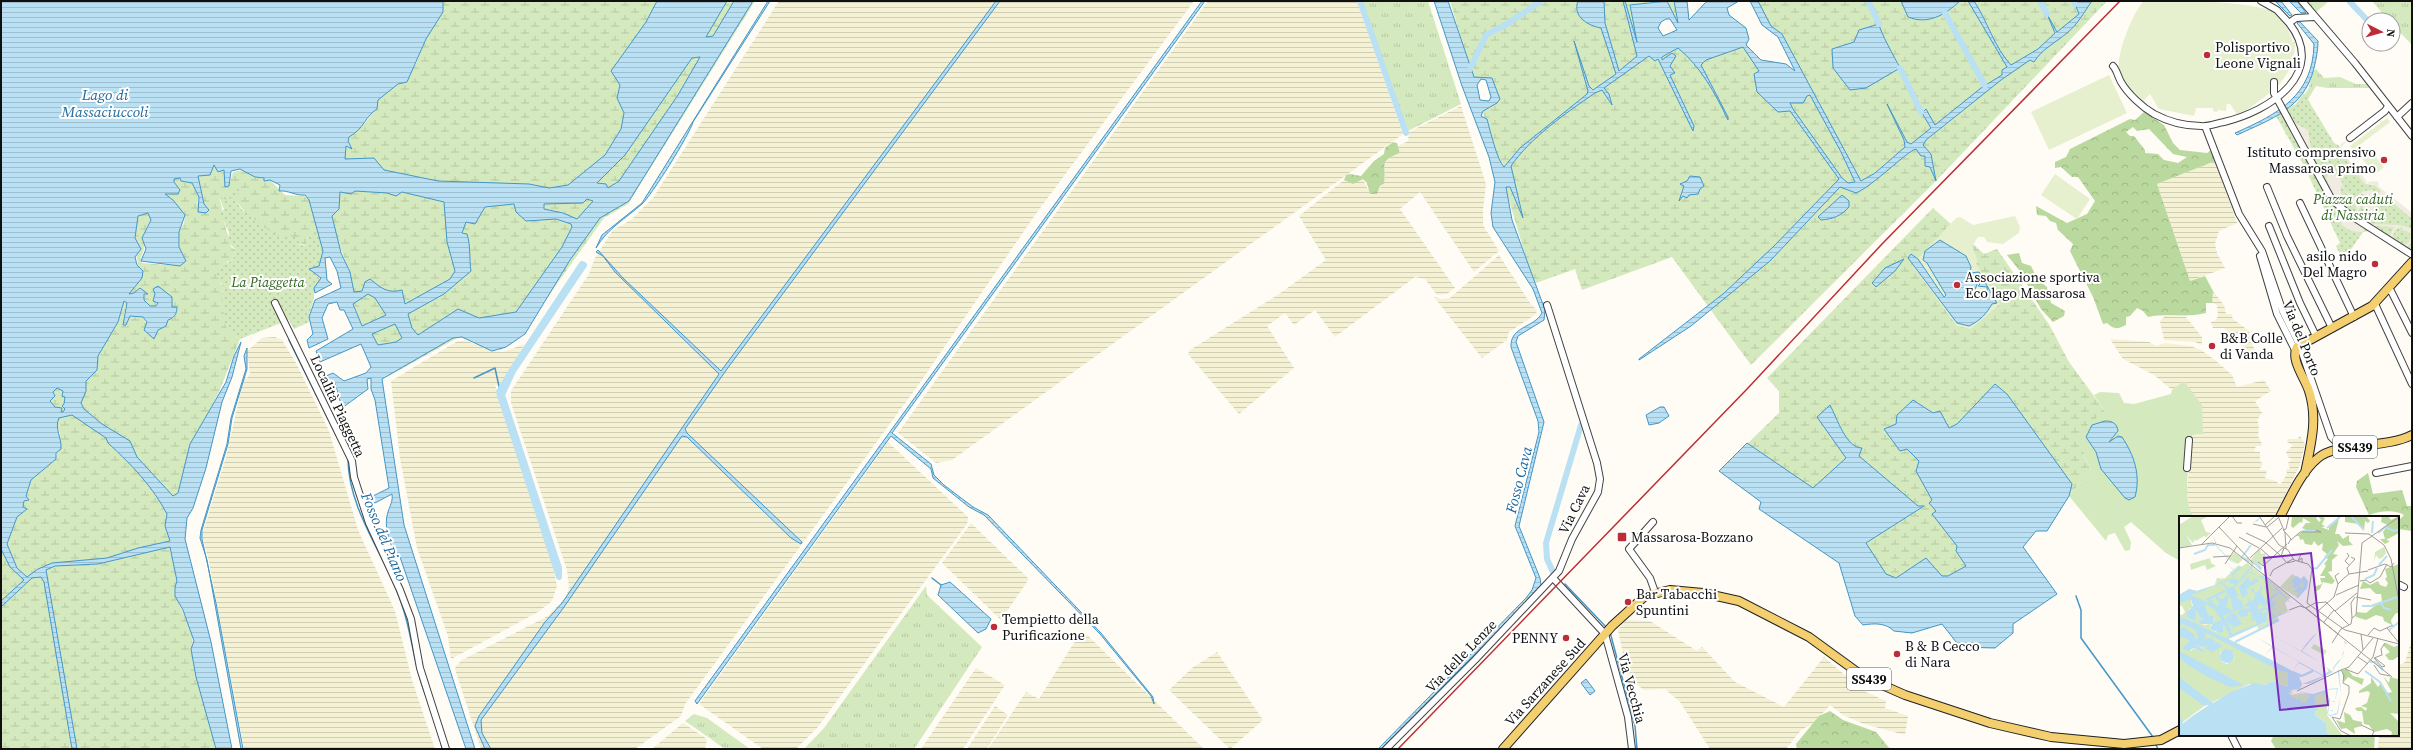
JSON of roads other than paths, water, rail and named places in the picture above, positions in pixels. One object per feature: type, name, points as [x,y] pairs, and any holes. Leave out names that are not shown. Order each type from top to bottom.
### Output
[{"type":"main road","points":[[2297,347],[2354,317],[2375,304],[2390,289],[2411,260]]},
{"type":"main road","name":"Via del Porto","points":[[2297,347],[2295,358],[2308,389],[2314,410],[2314,425],[2305,473]]},
{"type":"main road","name":"SS439","points":[[2281,516],[2305,473],[2318,457],[2342,448],[2386,444],[2412,435]]},
{"type":"main road","points":[[2310,448],[2318,457]]},
{"type":"main road","name":"SS439","points":[[1608,632],[1637,603],[1655,592],[1681,590],[1739,601],[1809,637],[1869,679],[1905,695],[1984,721],[2050,737],[2124,744],[2155,741],[2179,730]]},
{"type":"main road","name":"Via Sarzanese Sud","points":[[1503,749],[1608,632]]},
{"type":"street","points":[[2113,66],[2127,89],[2154,114],[2172,121],[2205,126],[2242,118],[2277,99],[2286,91],[2296,78],[2303,50],[2297,34],[2289,22],[2277,10],[2261,1]]},
{"type":"street","points":[[2302,1],[2314,17],[2355,62],[2412,136]]},
{"type":"street","points":[[2289,22],[2296,18],[2314,17]]},
{"type":"street","points":[[2274,82],[2272,87],[2277,99],[2332,200],[2411,260]]},
{"type":"street","points":[[2397,117],[2412,103]]},
{"type":"street","points":[[2350,138],[2385,111],[2388,106]]},
{"type":"street","name":"Via del Porto","points":[[2205,126],[2239,214],[2256,238],[2297,347]]},
{"type":"street","points":[[2267,187],[2287,236],[2332,328]]},
{"type":"street","points":[[2300,203],[2354,317]]},
{"type":"street","points":[[2268,226],[2300,304],[2316,336]]},
{"type":"street","points":[[2390,289],[2412,333]]},
{"type":"street","name":"Località Piaggetta","points":[[275,303],[352,461],[354,477],[369,523],[400,590],[411,620],[420,668],[446,749]]},
{"type":"street","points":[[2375,304],[2412,384]]},
{"type":"street","name":"Via Cava","points":[[1547,305],[1600,479],[1598,492],[1572,539],[1559,571],[1553,578]]},
{"type":"street","points":[[2297,347],[2331,438],[2342,448]]},
{"type":"street","points":[[2187,468],[2189,440]]},
{"type":"street","points":[[2376,473],[2412,466]]},
{"type":"street","points":[[1653,522],[1628,549],[1650,578],[1655,592]]},
{"type":"street","points":[[1553,578],[1608,632]]},
{"type":"street","name":"Via delle Lenze","points":[[1386,749],[1475,660],[1553,578]]},
{"type":"street","name":"Via Vecchia","points":[[1608,632],[1628,717],[1632,749]]},
{"type":"street","points":[[2232,736],[2238,749]]},
{"type":"water","name":"Lago di Massaciuccoli","points":[[1,1],[443,1],[443,12],[426,39],[407,82],[398,84],[378,100],[377,109],[354,134],[349,137],[348,141],[352,149],[346,146],[345,159],[374,158],[384,170],[438,181],[529,184],[549,188],[568,185],[605,155],[621,129],[624,113],[617,98],[620,85],[611,71],[646,22],[657,1],[727,1],[706,37],[713,36],[734,1],[753,1],[629,201],[600,218],[570,260],[525,334],[506,347],[492,351],[462,337],[453,338],[382,379],[404,525],[475,749],[466,749],[400,557],[395,555],[389,539],[386,523],[392,501],[392,494],[375,503],[369,502],[369,498],[389,488],[375,400],[371,389],[371,378],[367,379],[368,389],[342,408],[335,383],[333,382],[323,388],[319,379],[333,373],[344,381],[366,373],[371,367],[361,344],[320,362],[316,351],[353,329],[344,310],[340,310],[337,302],[328,304],[322,318],[328,339],[309,348],[307,340],[313,334],[309,317],[315,300],[341,288],[337,271],[330,257],[325,258],[327,280],[332,284],[315,293],[314,288],[321,278],[309,269],[319,266],[323,251],[309,200],[305,195],[279,191],[280,185],[270,180],[264,181],[264,178],[255,177],[240,169],[231,171],[229,186],[225,187],[224,170],[218,172],[214,165],[210,175],[198,176],[204,204],[209,210],[206,213],[198,212],[199,197],[192,183],[181,181],[180,178],[174,179],[174,182],[180,190],[178,194],[165,194],[173,200],[185,215],[179,232],[179,247],[186,261],[180,266],[141,261],[146,249],[142,238],[151,220],[148,213],[138,216],[135,238],[141,249],[135,257],[137,265],[143,271],[142,278],[129,294],[134,293],[140,288],[148,294],[144,294],[144,300],[150,306],[156,306],[158,303],[153,301],[155,294],[153,289],[158,286],[172,297],[172,307],[177,307],[176,314],[168,320],[166,326],[158,330],[154,339],[144,330],[147,322],[143,317],[130,316],[126,325],[123,325],[127,303],[124,301],[118,322],[98,356],[97,370],[86,381],[86,391],[81,403],[84,409],[102,424],[130,441],[137,457],[173,496],[178,493],[190,444],[226,382],[234,356],[241,342],[232,377],[222,402],[206,468],[193,508],[187,518],[185,539],[211,642],[232,749],[216,749],[196,677],[191,649],[194,641],[183,610],[175,596],[177,581],[170,547],[98,564],[55,566],[46,570],[77,749],[72,749],[44,582],[41,577],[32,578],[1,607],[1,601],[24,580],[10,567],[1,549]],"holes":[[[700,57],[678,95],[619,181],[608,188],[606,184],[597,183],[625,155],[692,58]],[[355,191],[387,193],[396,196],[402,192],[444,202],[447,242],[455,271],[450,279],[405,304],[402,290],[389,291],[370,279],[365,282],[362,291],[354,292],[350,272],[341,253],[332,216],[339,209],[340,192],[351,194]],[[587,199],[593,201],[577,219],[563,213],[544,209],[544,204],[583,203]],[[514,204],[516,212],[526,221],[556,219],[571,224],[572,227],[562,247],[516,312],[479,318],[458,309],[418,335],[412,328],[408,314],[444,294],[471,271],[467,234],[462,233],[466,222],[475,224],[485,207]],[[368,294],[375,298],[386,315],[362,326],[353,304]],[[395,324],[402,338],[396,342],[378,345],[372,334]],[[57,388],[63,391],[62,396],[65,397],[64,404],[62,406],[65,409],[63,412],[61,412],[62,408],[55,407],[50,401],[55,396],[53,392]],[[72,415],[106,438],[108,443],[141,476],[155,494],[167,514],[165,526],[170,541],[138,548],[107,558],[52,563],[38,569],[27,577],[17,568],[7,544],[17,517],[27,509],[23,507],[24,501],[29,500],[26,496],[31,480],[56,459],[56,453],[61,449],[57,426],[59,418]]]},
{"type":"water","points":[[768,1],[770,1],[693,122],[678,151],[647,199],[617,224],[596,248],[602,235],[642,203]]},
{"type":"water","points":[[996,1],[1000,1],[727,369],[685,429],[687,433],[802,542],[801,544],[791,538],[687,437],[682,436],[564,607],[481,720],[482,733],[491,749],[485,749],[475,726],[479,716],[545,622],[562,603],[719,374],[615,272],[603,256],[596,252],[598,250],[623,278],[721,371]]},
{"type":"water","points":[[1202,1],[1205,1],[892,433],[931,464],[934,475],[944,485],[973,507],[988,515],[1101,633],[1153,697],[1154,704],[1151,696],[1100,634],[984,515],[969,507],[933,478],[931,469],[891,436],[697,704],[695,701]]},
{"type":"water","points":[[1434,1],[1448,1],[1474,77],[1492,78],[1500,99],[1497,103],[1483,111],[1481,116],[1487,119],[1496,152],[1504,167],[1520,148],[1587,94],[1588,91],[1574,41],[1589,86],[1593,90],[1616,74],[1601,28],[1587,23],[1579,16],[1577,12],[1578,1],[1604,1],[1605,23],[1619,71],[1637,56],[1623,1],[1625,1],[1637,42],[1630,5],[1667,1],[1678,23],[1674,1],[1687,1],[1689,20],[1707,1],[1739,1],[1727,8],[1729,15],[1746,28],[1749,39],[1746,45],[1761,60],[1786,64],[1795,71],[1778,37],[1762,25],[1750,1],[1758,1],[1771,26],[1782,34],[1861,181],[1875,173],[1905,147],[1904,140],[1887,104],[1907,142],[1911,144],[1931,128],[1922,113],[1926,109],[1935,125],[1981,88],[2002,75],[2002,70],[2007,67],[1968,1],[1974,1],[2000,50],[2011,65],[2038,49],[2055,33],[2047,14],[2057,32],[2079,14],[2075,4],[2079,1],[2092,1],[2078,22],[2037,57],[2034,62],[2030,60],[2001,80],[1926,140],[1923,145],[1931,154],[1936,181],[1930,167],[1925,166],[1925,156],[1921,156],[1916,149],[1856,193],[1840,187],[1770,261],[1691,326],[1639,360],[1723,294],[1774,246],[1839,179],[1790,111],[1778,112],[1757,92],[1754,74],[1759,71],[1743,47],[1706,60],[1701,65],[1728,117],[1728,120],[1707,81],[1694,63],[1678,48],[1662,57],[1662,60],[1672,53],[1676,56],[1670,66],[1675,73],[1670,75],[1694,126],[1693,131],[1658,59],[1655,61],[1649,56],[1604,88],[1609,94],[1612,105],[1602,90],[1595,93],[1561,117],[1528,145],[1511,166],[1523,218],[1510,187],[1506,187],[1512,220],[1545,310],[1544,320],[1518,336],[1516,342],[1544,422],[1519,526],[1540,578],[1541,585],[1537,591],[1381,749],[1378,749],[1526,598],[1532,590],[1536,578],[1515,526],[1539,432],[1538,421],[1511,347],[1514,335],[1534,322],[1542,313],[1533,289],[1493,227],[1491,213],[1495,182],[1489,157],[1462,86]],"holes":[[[1666,19],[1670,19],[1677,30],[1663,36],[1658,28],[1661,22]],[[1481,79],[1486,80],[1491,97],[1489,101],[1480,100],[1477,85]],[[1810,95],[1841,152],[1855,182],[1848,183],[1842,178],[1793,109],[1790,103],[1803,103],[1807,96]]]},
{"type":"water","points":[[1901,1],[1960,1],[1948,11],[1936,17],[1922,20],[1908,17]]},
{"type":"water","points":[[2275,1],[2281,1],[2292,15],[2290,16]]},
{"type":"water","points":[[2289,1],[2297,1],[2306,13],[2301,13]]},
{"type":"water","points":[[2299,21],[2318,41],[2314,68],[2303,94],[2274,118],[2237,135],[2235,133],[2251,126],[2279,110],[2300,90],[2307,77],[2312,62],[2314,44],[2297,23]]},
{"type":"water","points":[[1879,24],[1900,68],[1866,88],[1850,90],[1833,68],[1832,49],[1854,42],[1859,30]]},
{"type":"water","points":[[1690,176],[1700,177],[1704,186],[1700,189],[1698,194],[1689,195],[1687,198],[1683,196],[1679,201],[1684,186],[1680,184],[1687,181]]},
{"type":"water","points":[[1842,195],[1849,201],[1849,207],[1843,213],[1829,219],[1821,220],[1818,217]]},
{"type":"water","points":[[1940,240],[1966,256],[1971,267],[1970,273],[1979,272],[1997,303],[1992,304],[1983,316],[1969,326],[1957,323],[1908,258],[1911,254],[1918,259],[1944,297],[1946,295],[1927,263],[1923,260],[1925,251]],"holes":[[[1978,282],[1980,284],[1978,286],[1987,287],[1988,297],[1976,297],[1974,292]]]},
{"type":"water","points":[[1904,259],[1895,271],[1876,287],[1872,283],[1885,268]]},
{"type":"water","points":[[247,348],[247,369],[232,418],[228,444],[202,530],[202,539],[206,556],[200,538],[201,530],[227,444],[231,418],[246,369],[244,356]]},
{"type":"water","points":[[1995,384],[2007,394],[2072,484],[2069,496],[2047,531],[2036,531],[2023,547],[2057,594],[2013,624],[2013,633],[1995,648],[1960,647],[1942,624],[1912,633],[1894,631],[1887,626],[1880,624],[1863,625],[1855,616],[1839,563],[1759,509],[1761,502],[1719,471],[1747,443],[1813,488],[1846,458],[1817,417],[1830,405],[1847,438],[1856,447],[1862,448],[1859,456],[1918,506],[1924,506],[1866,543],[1886,574],[1896,578],[1926,558],[1942,576],[1948,576],[1966,566],[1956,551],[1957,546],[1932,514],[1936,511],[1929,503],[1932,500],[1916,471],[1919,461],[1907,449],[1900,451],[1884,429],[1896,424],[1897,415],[1913,400],[1933,413],[1940,411],[1949,428],[1957,424]]},
{"type":"water","points":[[1660,407],[1664,407],[1669,416],[1659,423],[1649,425],[1646,415]]},
{"type":"water","points":[[2105,421],[2114,423],[2117,426],[2118,431],[2109,442],[2118,436],[2122,437],[2133,458],[2137,473],[2137,489],[2135,497],[2129,500],[2125,498],[2101,469],[2096,452],[2086,437],[2092,425]]},
{"type":"water","points":[[209,570],[216,603],[243,749],[241,749]]},
{"type":"water","points":[[950,582],[991,619],[986,629],[978,633],[938,595],[941,585]]},
{"type":"water","points":[[1586,679],[1595,691],[1590,695],[1581,683]]},
{"type":"waterway","points":[[1360,1],[1406,133]]},
{"type":"waterway","points":[[1470,69],[1486,35],[1507,24],[1541,1]]},
{"type":"waterway","points":[[1868,1],[1879,24]]},
{"type":"waterway","points":[[2040,1],[2047,14]]},
{"type":"waterway","points":[[2350,2],[2361,14]]},
{"type":"waterway","points":[[1945,13],[1985,86]]},
{"type":"waterway","points":[[1900,68],[1921,112]]},
{"type":"waterway","points":[[582,264],[584,265],[513,371],[502,395],[559,568],[559,577],[499,392],[582,264]]},
{"type":"waterway","name":"Fosso del Piano","points":[[289,340],[336,435]]},
{"type":"waterway","points":[[474,378],[495,368],[500,391]]},
{"type":"waterway","points":[[1553,572],[1547,559],[1546,543],[1581,425]]},
{"type":"waterway","name":"Fosso del Piano","points":[[348,460],[350,479],[361,516],[387,569],[406,617],[423,689],[428,701]]},
{"type":"waterway","points":[[932,578],[941,585]]},
{"type":"waterway","name":"Fosso Cava","points":[[1565,584],[1607,628]]},
{"type":"waterway","points":[[2076,596],[2081,610],[2081,638],[2153,737]]},
{"type":"waterway","name":"Fosso Cava","points":[[1610,632],[1635,726],[1637,749]]},
{"type":"waterway","name":"Fosso del Piano","points":[[441,741],[442,749]]},
{"type":"waterway","points":[[2155,743],[2158,749]]},
{"type":"railway","points":[[1398,749],[1748,388],[1882,244],[2120,1]]},
{"type":"place","name":"Polisportivo Leone Vignali","points":[[2207,55]]},
{"type":"place","name":"Istituto comprensivo Massarosa primo","points":[[2384,160]]},
{"type":"place","name":"asilo nido Del Magro","points":[[2375,264]]},
{"type":"place","name":"Associazione sportiva Eco lago Massarosa","points":[[1957,285]]},
{"type":"place","name":"B&B Colle di Vanda","points":[[2212,346]]},
{"type":"place","name":"Massarosa-Bozzano","points":[[1622,537]]},
{"type":"place","name":"Bar Tabacchi Spuntini","points":[[1628,602]]},
{"type":"place","name":"Tempietto della Purificazione","points":[[994,627]]},
{"type":"place","name":"PENNY","points":[[1566,638]]},
{"type":"place","name":"B & B Cecco di Nara","points":[[1897,654]]},
{"type":"park label","name":"Piazza caduti di Nassiria","points":[[2353,208]]},
{"type":"park label","name":"La Piaggetta","points":[[268,282]]}]
